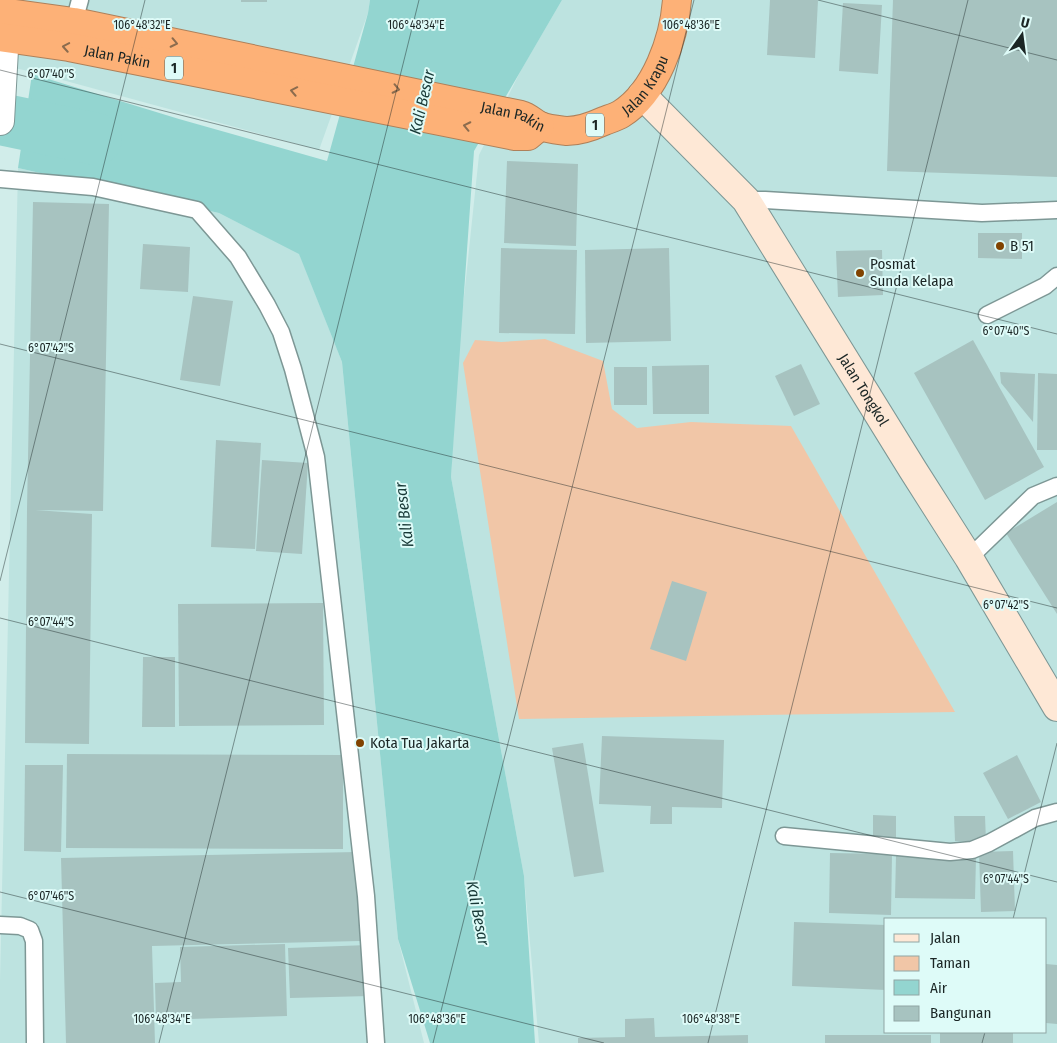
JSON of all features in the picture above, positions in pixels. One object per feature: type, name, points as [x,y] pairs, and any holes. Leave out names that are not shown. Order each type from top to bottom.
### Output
[{"type":"highway","name":"Jalan Krapu","points":[[525,126],[568,131],[594,126],[622,113],[642,95],[663,58],[676,16],[677,0]]},
{"type":"highway","name":"Jalan Pakin","points":[[3,30],[77,11],[345,90]]},
{"type":"highway","name":"Jalan Pakin","points":[[3,30],[69,48],[345,90],[525,126]]},
{"type":"street","points":[[0,121],[3,30]]},
{"type":"street","name":"Jalan Tongkol","points":[[642,95],[746,200],[907,462],[969,558],[1056,704]]},
{"type":"lane","points":[[0,179],[93,187],[197,210],[238,257],[281,332],[293,369],[316,457],[366,896],[376,1043]]},
{"type":"lane","points":[[746,200],[982,213],[1057,210]]},
{"type":"lane","points":[[987,315],[1044,286],[1057,276]]},
{"type":"lane","points":[[969,558],[1033,496],[1057,486]]},
{"type":"lane","points":[[784,836],[950,852],[972,850],[1035,818],[1057,812]]},
{"type":"lane","points":[[0,925],[20,926],[30,930],[34,941],[35,1043]]},
{"type":"shaded area","points":[[0,0],[370,0],[368,13],[319,150],[33,72],[0,65]]},
{"type":"shaded area","points":[[562,0],[1057,0],[1057,1043],[539,1043],[524,876],[451,477],[459,344],[479,155],[521,70]]},
{"type":"shaded area","points":[[18,168],[219,213],[299,253],[342,362],[398,939],[424,1043],[0,1043]]},
{"type":"green space","points":[[545,339],[603,361],[612,409],[637,428],[691,422],[791,426],[955,712],[519,719],[463,363],[475,340],[501,342]]},
{"type":"water","name":"Kali Besar","points":[[370,0],[562,0],[474,151],[451,477],[524,876],[535,1043],[430,1043],[398,939],[342,362],[299,254],[219,213],[18,168],[32,74],[179,119],[327,161]]},
{"type":"building","points":[[241,0],[267,0],[267,2],[241,2]]},
{"type":"building","points":[[770,0],[818,0],[815,58],[767,55]]},
{"type":"building","points":[[893,0],[1057,0],[1057,177],[887,171]]},
{"type":"building","points":[[843,3],[882,5],[878,74],[839,71]]},
{"type":"building","points":[[507,161],[578,164],[576,246],[504,243]]},
{"type":"building","points":[[33,202],[109,204],[103,511],[35,510],[92,514],[89,744],[25,743]]},
{"type":"building","name":"B 51","points":[[978,233],[1022,233],[1022,259],[978,258]]},
{"type":"building","points":[[143,244],[190,247],[188,292],[140,289]]},
{"type":"building","points":[[501,248],[577,250],[575,334],[499,333]]},
{"type":"building","points":[[669,248],[671,341],[586,343],[585,250]]},
{"type":"building","name":"Posmat Sunda Kelapa","points":[[882,250],[883,295],[838,297],[836,251]]},
{"type":"building","points":[[193,296],[233,301],[220,386],[180,380]]},
{"type":"building","points":[[973,340],[1044,467],[985,500],[914,373]]},
{"type":"building","points":[[801,364],[820,404],[794,416],[775,376]]},
{"type":"building","points":[[709,365],[709,414],[653,414],[652,366]]},
{"type":"building","points":[[614,367],[647,367],[647,405],[614,405]]},
{"type":"building","points":[[1000,372],[1035,374],[1033,422],[1001,383]]},
{"type":"building","points":[[1038,373],[1057,374],[1057,450],[1037,450]]},
{"type":"building","points":[[216,440],[261,443],[255,549],[211,547]]},
{"type":"building","points":[[262,460],[308,463],[302,554],[256,551]]},
{"type":"building","points":[[1057,502],[1057,614],[1006,533]]},
{"type":"building","points":[[672,581],[707,592],[686,661],[650,649]]},
{"type":"building","points":[[323,603],[324,725],[179,726],[178,604]]},
{"type":"building","points":[[143,657],[175,657],[175,727],[142,727]]},
{"type":"building","points":[[602,736],[724,740],[722,808],[672,807],[672,824],[650,824],[651,806],[599,804]]},
{"type":"building","points":[[583,743],[604,872],[574,877],[552,748]]},
{"type":"building","points":[[67,754],[343,755],[343,849],[66,848]]},
{"type":"building","points":[[1017,755],[1041,802],[1008,819],[983,773]]},
{"type":"building","points":[[25,765],[63,765],[61,852],[24,851]]},
{"type":"building","points":[[873,815],[896,816],[896,841],[873,841]]},
{"type":"building","points":[[954,816],[985,816],[986,841],[955,841]]},
{"type":"building","points":[[1013,851],[1015,911],[981,912],[979,852]]},
{"type":"building","points":[[357,852],[360,941],[152,946],[155,1043],[66,1043],[61,858]]},
{"type":"building","points":[[830,853],[892,854],[891,915],[829,913]]},
{"type":"building","points":[[896,856],[976,857],[975,899],[895,898]]},
{"type":"building","points":[[794,922],[884,925],[884,990],[792,986]]},
{"type":"building","points":[[285,944],[287,1016],[156,1020],[155,983],[181,982],[180,947]]},
{"type":"building","points":[[368,945],[370,996],[290,998],[288,948]]},
{"type":"building","points":[[1047,964],[1057,965],[1057,1024],[1047,1023]]},
{"type":"building","points":[[654,1018],[655,1037],[748,1035],[748,1043],[578,1043],[578,1038],[625,1037],[625,1019]]},
{"type":"building","points":[[940,1033],[1013,1033],[1013,1043],[940,1043]]},
{"type":"building","points":[[825,1035],[931,1035],[931,1043],[825,1043]]},
{"type":"waterway","points":[[0,119],[96,139]]},
{"type":"place","name":"B 51","points":[[1000,246]]},
{"type":"place","name":"Posmat Sunda Kelapa","points":[[860,273]]},
{"type":"place","name":"Kota Tua Jakarta","points":[[360,743]]}]
